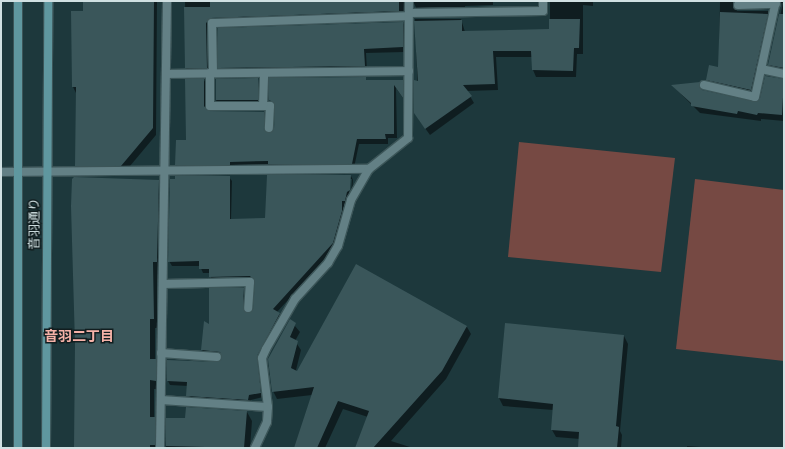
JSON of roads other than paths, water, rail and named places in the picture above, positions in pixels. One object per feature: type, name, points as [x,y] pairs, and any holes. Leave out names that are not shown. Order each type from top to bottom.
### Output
[{"type":"main road","name":"音羽通り","points":[[18,1],[18,448]]},
{"type":"main road","name":"音羽通り","points":[[46,448],[48,1]]},
{"type":"street","points":[[160,448],[167,1]]},
{"type":"street","points":[[255,448],[266,422],[268,407],[262,358],[266,349],[295,299],[328,263],[343,234],[351,200],[369,169],[408,138],[410,1]]},
{"type":"street","points":[[270,128],[270,106],[210,106],[212,73],[212,23],[543,11],[543,1]]},
{"type":"street","points":[[704,85],[755,97],[776,3],[738,5]]},
{"type":"street","points":[[762,69],[784,74]]},
{"type":"street","points":[[166,74],[409,71]]},
{"type":"street","points":[[263,106],[264,73]]},
{"type":"street","points":[[1,172],[369,169]]},
{"type":"street","points":[[163,284],[250,282],[248,308]]},
{"type":"street","points":[[162,353],[217,356]]},
{"type":"street","points":[[161,400],[268,407]]},
{"type":"district","name":"音羽二丁目","points":[[79,336]]}]
